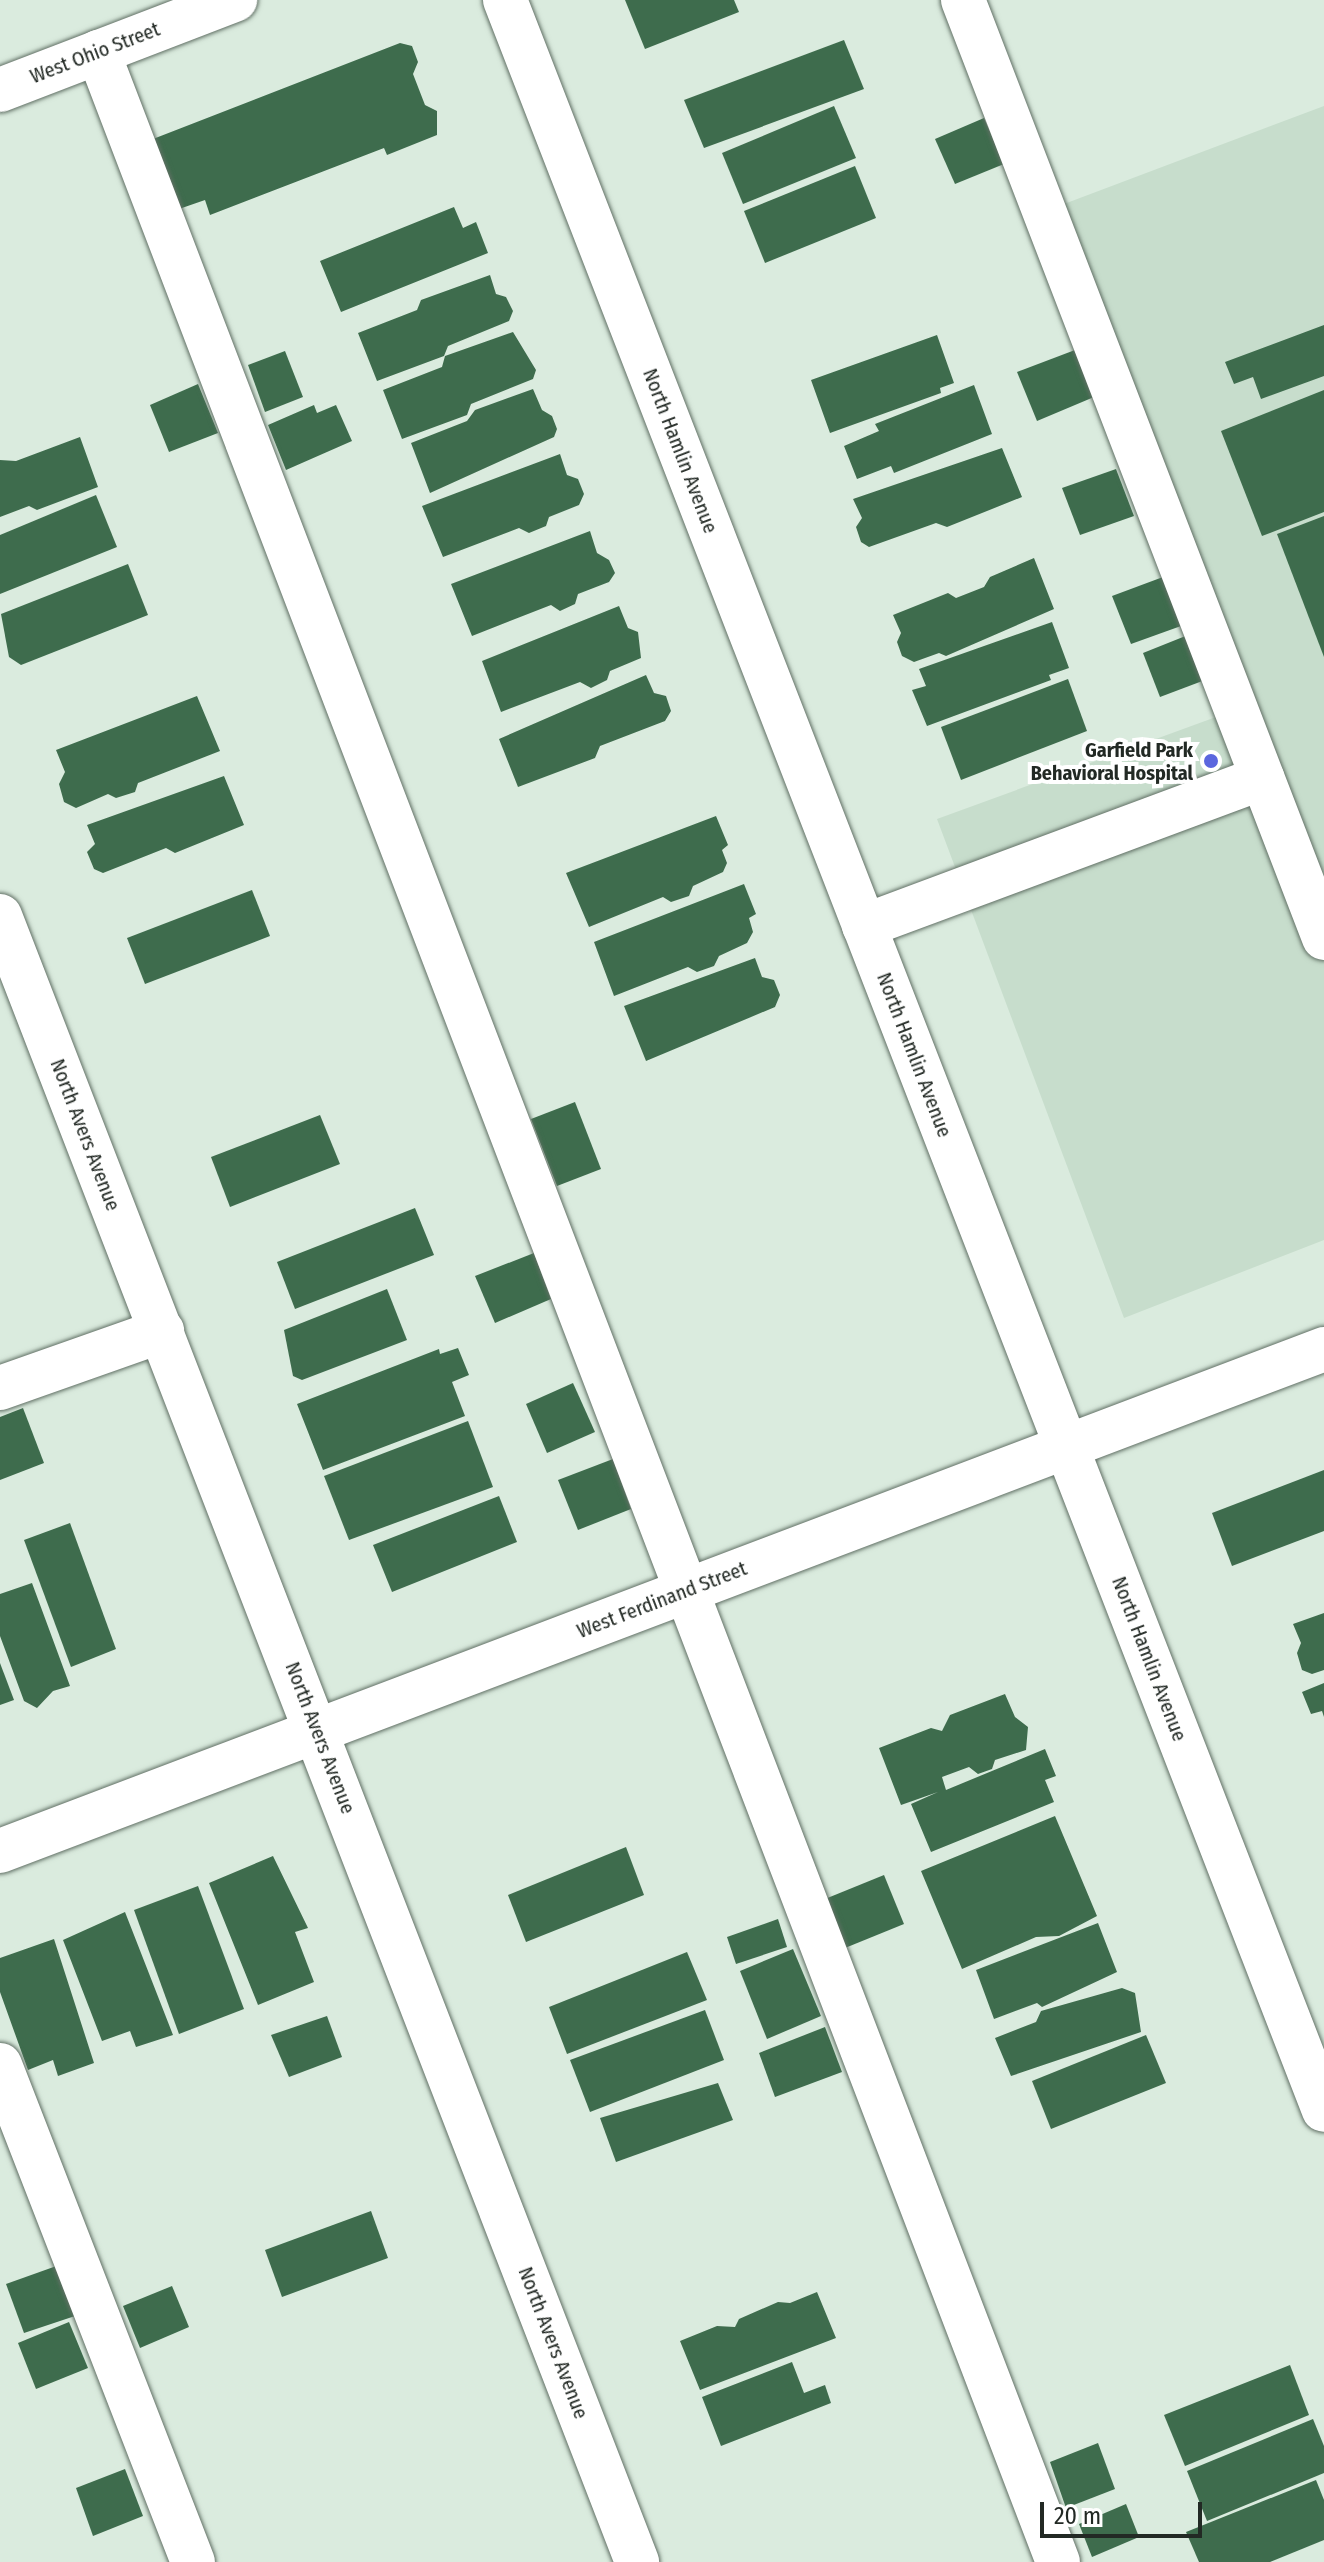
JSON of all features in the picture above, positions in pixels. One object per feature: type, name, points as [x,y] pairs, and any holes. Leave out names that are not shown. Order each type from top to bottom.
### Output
[{"type":"street","name":"West Ohio Street","points":[[0,90],[235,0]]},
{"type":"street","name":"North Hamlin Avenue","points":[[505,0],[1324,2110]]},
{"type":"street","points":[[963,0],[1324,938]]},
{"type":"street","points":[[98,52],[683,1592],[1058,2562]]},
{"type":"street","points":[[864,926],[1262,778]]},
{"type":"street","name":"North Avers Avenue","points":[[0,916],[318,1730],[637,2562]]},
{"type":"street","points":[[0,1388],[162,1331]]},
{"type":"street","name":"West Ferdinand Street","points":[[0,1851],[1324,1349]]},
{"type":"street","points":[[0,2065],[193,2562]]},
{"type":"shaded area","name":"Garfield Park Behavioral Hospital","points":[[1324,106],[1324,1240],[1124,1318],[937,819],[1257,702],[1064,204]]},
{"type":"building","points":[[625,0],[734,0],[739,12],[645,49]]},
{"type":"building","points":[[844,40],[864,89],[704,148],[684,100]]},
{"type":"building","points":[[400,43],[412,46],[418,62],[413,74],[425,105],[437,111],[437,135],[387,155],[384,148],[210,215],[205,200],[179,209],[153,139]]},
{"type":"building","points":[[834,106],[856,158],[743,204],[722,153]]},
{"type":"building","points":[[984,118],[1004,164],[955,184],[935,139]]},
{"type":"building","points":[[855,166],[876,218],[765,263],[744,211]]},
{"type":"building","points":[[454,207],[463,228],[476,222],[488,253],[341,312],[320,261]]},
{"type":"building","points":[[490,275],[496,294],[506,297],[513,311],[509,321],[448,346],[444,356],[377,381],[358,333],[417,310],[421,300]]},
{"type":"building","points":[[1324,325],[1324,376],[1261,399],[1253,377],[1234,384],[1225,362]]},
{"type":"building","points":[[513,332],[536,370],[533,379],[471,404],[467,415],[402,439],[383,390],[442,367],[445,356]]},
{"type":"building","points":[[937,335],[954,383],[940,388],[941,393],[830,433],[811,380]]},
{"type":"building","points":[[1075,350],[1094,397],[1037,421],[1017,372]]},
{"type":"building","points":[[285,351],[303,397],[265,412],[248,365]]},
{"type":"building","points":[[198,384],[218,433],[169,452],[150,405]]},
{"type":"building","points":[[974,385],[992,434],[894,473],[891,466],[857,479],[844,446],[879,431],[875,424]]},
{"type":"building","points":[[533,389],[542,410],[552,416],[557,429],[554,437],[430,493],[411,443],[467,421],[475,410]]},
{"type":"building","points":[[1324,390],[1324,512],[1262,536],[1221,431]]},
{"type":"building","points":[[314,405],[317,413],[336,405],[352,441],[286,470],[268,425]]},
{"type":"building","points":[[80,437],[98,487],[37,510],[29,506],[0,517],[0,460],[16,461]]},
{"type":"building","points":[[1002,448],[1022,497],[947,527],[936,523],[869,547],[861,542],[856,527],[862,518],[853,499]]},
{"type":"building","points":[[560,454],[567,475],[578,479],[584,494],[579,505],[549,517],[546,526],[529,533],[519,528],[443,557],[422,506]]},
{"type":"building","points":[[1116,469],[1134,516],[1080,535],[1062,488]]},
{"type":"building","points":[[96,495],[117,547],[0,594],[0,535]]},
{"type":"building","points":[[1324,516],[1324,657],[1277,534]]},
{"type":"building","points":[[590,531],[597,553],[609,560],[615,573],[609,582],[578,594],[575,604],[560,611],[551,605],[472,636],[451,584]]},
{"type":"building","points":[[1034,558],[1054,609],[946,656],[939,653],[914,662],[902,656],[897,642],[901,633],[893,615],[948,593],[956,598],[984,587],[990,577]]},
{"type":"building","points":[[128,564],[148,615],[21,665],[9,657],[1,614]]},
{"type":"building","points":[[1163,577],[1181,626],[1131,644],[1112,596]]},
{"type":"building","points":[[619,606],[628,628],[638,632],[641,658],[610,671],[607,680],[591,688],[580,682],[501,712],[482,661]]},
{"type":"building","points":[[1052,622],[1069,668],[1049,675],[1051,680],[927,726],[912,690],[926,686],[919,669]]},
{"type":"building","points":[[1188,635],[1205,680],[1160,697],[1143,653]]},
{"type":"building","points":[[646,675],[654,693],[666,696],[671,711],[665,721],[600,746],[595,758],[518,787],[499,739]]},
{"type":"building","points":[[1068,679],[1087,731],[961,780],[941,727]]},
{"type":"building","points":[[197,696],[220,751],[138,783],[135,792],[116,798],[108,794],[76,808],[64,802],[59,784],[65,772],[56,750]]},
{"type":"building","points":[[224,776],[244,825],[175,853],[166,848],[103,873],[94,869],[87,852],[95,844],[87,825]]},
{"type":"building","points":[[716,816],[728,845],[722,850],[727,863],[723,872],[693,886],[689,896],[671,902],[663,897],[589,927],[566,873]]},
{"type":"building","points":[[744,884],[756,914],[749,918],[753,932],[747,943],[719,956],[714,966],[697,972],[688,967],[614,996],[594,942]]},
{"type":"building","points":[[252,890],[270,936],[145,984],[127,938]]},
{"type":"building","points":[[755,958],[762,977],[774,980],[780,995],[775,1007],[646,1061],[624,1006]]},
{"type":"building","points":[[575,1102],[601,1169],[557,1186],[531,1119]]},
{"type":"building","points":[[320,1115],[340,1164],[230,1207],[211,1157]]},
{"type":"building","points":[[415,1208],[434,1255],[295,1309],[277,1262]]},
{"type":"building","points":[[534,1253],[551,1299],[495,1323],[475,1276]]},
{"type":"building","points":[[387,1289],[407,1340],[302,1380],[293,1376],[284,1330]]},
{"type":"building","points":[[458,1348],[469,1375],[452,1382],[465,1416],[323,1470],[297,1404],[439,1349],[440,1354]]},
{"type":"building","points":[[573,1383],[595,1432],[547,1453],[526,1404]]},
{"type":"building","points":[[23,1408],[44,1463],[0,1480],[0,1417]]},
{"type":"building","points":[[468,1421],[493,1487],[349,1540],[324,1476]]},
{"type":"building","points":[[613,1459],[631,1509],[578,1530],[558,1480]]},
{"type":"building","points":[[1324,1470],[1324,1531],[1232,1566],[1212,1513]]},
{"type":"building","points":[[499,1496],[517,1542],[392,1592],[373,1545]]},
{"type":"building","points":[[70,1523],[116,1649],[71,1667],[24,1540]]},
{"type":"building","points":[[32,1583],[70,1686],[53,1691],[37,1708],[24,1701],[0,1636],[0,1594]]},
{"type":"building","points":[[1324,1613],[1324,1670],[1312,1674],[1302,1670],[1297,1653],[1301,1643],[1293,1624]]},
{"type":"building","points":[[0,1663],[14,1700],[0,1705]]},
{"type":"building","points":[[1324,1683],[1324,1717],[1322,1711],[1311,1714],[1302,1692]]},
{"type":"building","points":[[1005,1694],[1015,1717],[1028,1727],[1026,1750],[995,1760],[992,1769],[978,1774],[969,1767],[942,1777],[946,1790],[1045,1749],[1056,1776],[1045,1780],[1054,1802],[931,1852],[911,1804],[938,1792],[901,1805],[879,1748],[931,1728],[942,1731],[950,1715]]},
{"type":"building","points":[[1055,1816],[1097,1916],[1059,1936],[1036,1937],[962,1969],[921,1871]]},
{"type":"building","points":[[626,1847],[644,1895],[526,1942],[508,1895]]},
{"type":"building","points":[[273,1856],[308,1928],[295,1932],[314,1982],[258,2005],[209,1883]]},
{"type":"building","points":[[884,1875],[904,1924],[845,1948],[825,1899]]},
{"type":"building","points":[[198,1886],[244,2009],[179,2034],[134,1910]]},
{"type":"building","points":[[125,1912],[173,2035],[136,2047],[130,2031],[102,2041],[63,1940]]},
{"type":"building","points":[[778,1919],[787,1947],[736,1964],[727,1937]]},
{"type":"building","points":[[1098,1923],[1117,1972],[1042,2007],[1037,2003],[994,2019],[976,1970]]},
{"type":"building","points":[[54,1939],[94,2063],[58,2076],[53,2060],[28,2070],[0,1992],[0,1958]]},
{"type":"building","points":[[793,1949],[821,2016],[767,2039],[740,1971]]},
{"type":"building","points":[[687,1952],[707,2000],[567,2054],[549,2007]]},
{"type":"building","points":[[1122,1988],[1135,1993],[1141,2032],[1011,2076],[995,2038],[1036,2022],[1041,2011]]},
{"type":"building","points":[[705,2010],[724,2060],[590,2112],[570,2060]]},
{"type":"building","points":[[327,2016],[342,2057],[289,2077],[271,2035]]},
{"type":"building","points":[[825,2027],[842,2072],[775,2097],[759,2053]]},
{"type":"building","points":[[1146,2035],[1166,2083],[1051,2129],[1032,2081]]},
{"type":"building","points":[[718,2083],[733,2120],[616,2162],[600,2118]]},
{"type":"building","points":[[371,2211],[388,2258],[282,2297],[265,2250]]},
{"type":"building","points":[[62,2264],[81,2314],[24,2333],[6,2284]]},
{"type":"building","points":[[172,2286],[189,2327],[140,2348],[123,2306]]},
{"type":"building","points":[[817,2292],[836,2338],[700,2390],[680,2341],[717,2326],[735,2327],[739,2319],[778,2302],[790,2303]]},
{"type":"building","points":[[69,2322],[88,2368],[36,2389],[18,2343]]},
{"type":"building","points":[[792,2362],[804,2393],[825,2385],[831,2403],[721,2446],[702,2397]]},
{"type":"building","points":[[1290,2365],[1309,2415],[1185,2466],[1164,2415]]},
{"type":"building","points":[[1313,2419],[1324,2446],[1324,2473],[1207,2521],[1187,2471]]},
{"type":"building","points":[[1098,2443],[1115,2489],[1066,2508],[1050,2462]]},
{"type":"building","points":[[125,2469],[143,2516],[93,2536],[76,2488]]},
{"type":"building","points":[[1316,2480],[1324,2500],[1324,2540],[1270,2562],[1199,2562],[1186,2532]]},
{"type":"building","points":[[1126,2504],[1139,2537],[1092,2557],[1079,2524]]},
{"type":"place","name":"Garfield Park Behavioral Hospital","points":[[1211,761]]}]
